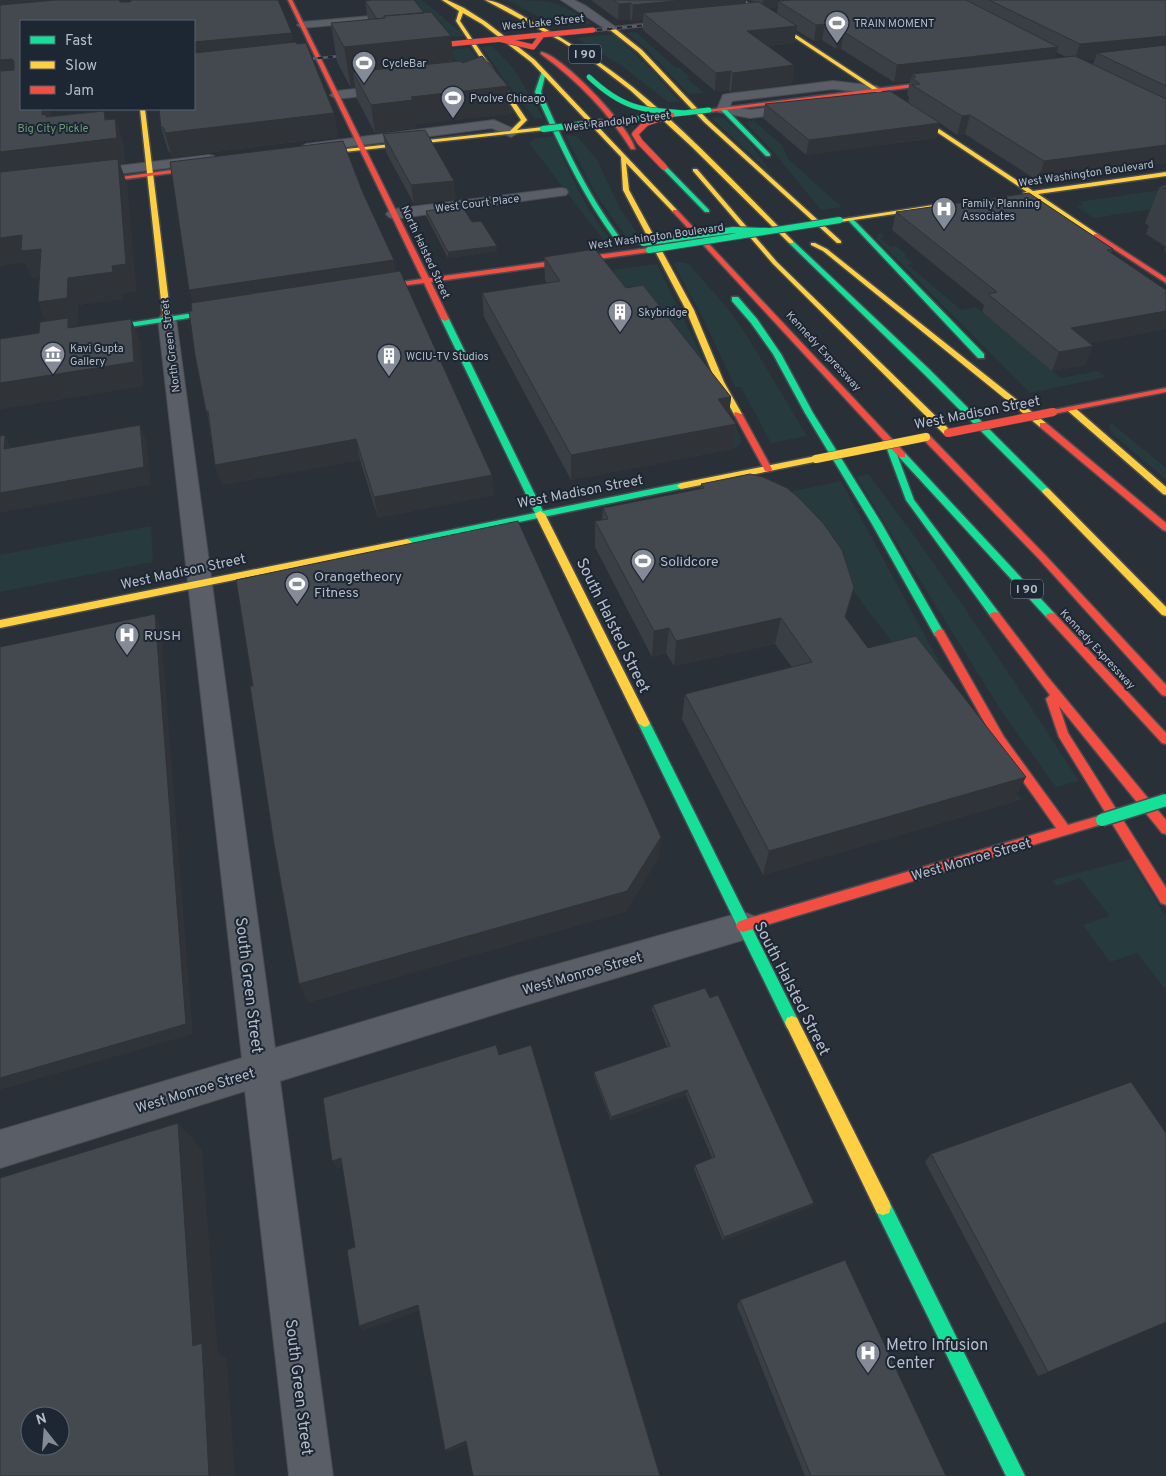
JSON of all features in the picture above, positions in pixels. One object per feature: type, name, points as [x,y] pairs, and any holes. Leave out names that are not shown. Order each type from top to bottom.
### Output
[{"type":"main road","name":"North Halsted Street","points":[[290,0],[542,514]]},
{"type":"main road","name":"Kennedy Expressway","points":[[444,0],[488,26],[524,52],[544,72],[623,158],[725,263],[1166,740]]},
{"type":"main road","points":[[740,0],[1166,281]]},
{"type":"main road","points":[[491,2],[506,20],[556,52],[589,77],[612,98],[627,106],[650,111],[686,113]]},
{"type":"main road","name":"I 90","points":[[491,2],[587,55],[612,73],[672,125],[771,228],[1008,452],[1166,613]]},
{"type":"main road","points":[[462,9],[458,22],[524,120],[511,133]]},
{"type":"main road","points":[[743,15],[774,12]]},
{"type":"main road","name":"West Lake Street","points":[[444,44],[688,20]]},
{"type":"main road","points":[[611,28],[640,51],[706,121],[850,252]]},
{"type":"main road","points":[[533,47],[543,34]]},
{"type":"main road","points":[[499,39],[533,47],[576,78],[608,110],[619,125],[630,142],[651,186]]},
{"type":"main road","points":[[544,72],[538,92],[592,204],[619,241],[646,246],[733,230],[845,220],[944,206]]},
{"type":"main road","name":"West Randolph Street","points":[[877,90],[956,81]]},
{"type":"main road","points":[[723,109],[764,150],[776,165]]},
{"type":"main road","name":"West Randolph Street","points":[[511,133],[723,109]]},
{"type":"main road","name":"North Green Street","points":[[142,110],[167,319]]},
{"type":"main road","points":[[686,113],[652,120],[643,124],[636,131],[636,138],[740,248]]},
{"type":"main road","points":[[665,135],[672,125]]},
{"type":"main road","name":"West Randolph Street","points":[[338,160],[363,149]]},
{"type":"main road","points":[[623,158],[626,190],[690,310],[720,382],[768,469]]},
{"type":"main road","points":[[684,158],[775,263],[948,433]]},
{"type":"main road","name":"West Washington Boulevard","points":[[1016,196],[1166,174]]},
{"type":"main road","points":[[788,180],[800,195],[803,210]]},
{"type":"main road","points":[[845,220],[992,367],[1024,409]]},
{"type":"main road","name":"I 90","points":[[771,228],[825,250],[1024,409],[1166,528]]},
{"type":"main road","name":"West Washington Boulevard","points":[[356,290],[427,281],[646,246]]},
{"type":"main road","points":[[725,263],[726,285],[777,354],[808,413],[877,524],[1000,740],[1065,831]]},
{"type":"main road","points":[[870,271],[954,352]]},
{"type":"main road","points":[[86,332],[237,308]]},
{"type":"main road","points":[[804,335],[809,354]]},
{"type":"main road","name":"West Madison Street","points":[[0,624],[1166,390]]},
{"type":"main road","points":[[1070,409],[1166,492]]},
{"type":"main road","points":[[926,437],[1042,558],[1166,692]]},
{"type":"main road","name":"I 90","points":[[887,438],[910,500],[1044,679],[1166,829]]},
{"type":"main road","name":"South Halsted Street","points":[[542,514],[1016,1476]]},
{"type":"main road","points":[[1044,679],[1064,734],[1166,899]]},
{"type":"main road","name":"West Monroe Street","points":[[744,926],[1166,800]]},
{"type":"street","points":[[571,0],[611,28]]},
{"type":"street","points":[[302,25],[415,15]]},
{"type":"street","name":"West Randolph Street","points":[[833,86],[877,90],[854,101],[750,114],[723,109],[727,98],[833,86]]},
{"type":"street","points":[[336,95],[401,88]]},
{"type":"street","name":"West Randolph Street","points":[[363,149],[494,124],[511,133]]},
{"type":"street","name":"West Randolph Street","points":[[296,153],[501,142],[522,144]]},
{"type":"street","points":[[75,184],[221,166]]},
{"type":"street","name":"West Court Place","points":[[394,214],[561,192]]},
{"type":"street","name":"North Green Street","points":[[167,319],[200,584]]},
{"type":"street","name":"South Green Street","points":[[200,584],[311,1476]]},
{"type":"street","name":"West Monroe Street","points":[[0,1149],[744,926]]},
{"type":"green space","points":[[384,0],[421,0],[464,36],[440,38]]},
{"type":"green space","points":[[507,0],[533,0],[552,3],[571,10],[592,24],[557,26]]},
{"type":"green space","points":[[636,32],[676,68],[680,68],[690,77],[687,78],[704,93],[689,94],[642,45],[627,33]]},
{"type":"green space","points":[[614,34],[653,71],[680,102],[668,102],[622,66],[576,38]]},
{"type":"green space","points":[[492,46],[514,69],[543,118],[535,119],[505,81],[482,47]]},
{"type":"green space","points":[[470,48],[514,113],[508,114],[468,76],[448,50]]},
{"type":"green space","points":[[723,117],[749,142],[773,175],[711,118]]},
{"type":"green space","points":[[754,121],[783,146],[788,159],[842,207],[821,210],[771,149],[745,122]]},
{"type":"green space","points":[[565,135],[577,136],[597,160],[621,210],[639,236],[627,238],[597,196]]},
{"type":"green space","points":[[554,136],[578,190],[611,240],[604,241],[529,143],[534,139]]},
{"type":"green space","points":[[1166,189],[1166,207],[1094,218],[1076,206],[1083,205],[1079,202]]},
{"type":"green space","points":[[880,233],[884,237],[880,238],[891,247],[896,246],[907,255],[904,256],[913,263],[908,265],[961,310],[976,307],[1061,378],[1098,371],[1106,377],[1030,393],[877,239],[877,235]]},
{"type":"green space","points":[[673,263],[689,264],[729,310],[747,336],[807,436],[771,443],[741,387],[735,387],[702,316]]},
{"type":"green space","points":[[657,264],[740,436],[741,443],[733,449],[715,424],[728,421],[612,270]]},
{"type":"green space","points":[[1111,423],[1166,468],[1166,479],[1112,434],[1109,427]]},
{"type":"green space","points":[[868,474],[950,587],[1079,781],[1056,787],[1000,709],[856,477]]},
{"type":"green space","points":[[841,481],[961,702],[1021,799],[1013,802],[780,494]]},
{"type":"green space","points":[[151,526],[153,562],[0,592],[0,555]]},
{"type":"green space","points":[[1131,859],[1166,917],[1166,990],[1137,953],[1110,962],[1083,925],[1110,916],[1080,878],[1056,886],[1052,880]]},
{"type":"building","points":[[56,0],[119,0],[120,2],[130,2],[132,0],[278,0],[292,33],[195,42],[195,20],[20,20],[20,110],[42,110],[42,115],[46,114],[46,117],[104,111],[105,120],[115,119],[117,138],[0,152],[0,71],[14,70],[14,61],[12,59],[0,60],[0,5]]},
{"type":"building","points":[[414,0],[424,13],[384,16],[384,18],[377,19],[365,1]]},
{"type":"building","points":[[613,0],[684,0],[633,5],[630,3],[619,4]]},
{"type":"building","points":[[966,0],[1058,47],[897,65],[844,32],[838,33],[825,24],[816,25],[778,1]]},
{"type":"building","points":[[989,0],[1166,0],[1166,36],[1080,44]]},
{"type":"building","points":[[759,2],[797,26],[747,31],[794,65],[733,73],[731,71],[716,73],[643,13]]},
{"type":"building","points":[[431,12],[451,36],[344,47],[331,23],[385,18],[384,16]]},
{"type":"building","points":[[296,42],[297,44],[306,43],[334,113],[165,133],[164,128],[161,127],[159,110],[195,110],[195,53]]},
{"type":"building","points":[[1166,45],[1166,86],[1097,53]]},
{"type":"building","points":[[482,56],[508,86],[411,97],[413,100],[371,105],[353,72],[460,61],[463,63]]},
{"type":"building","points":[[1075,56],[1166,99],[1166,145],[1044,161],[970,115],[962,116],[912,85],[920,84],[911,77],[916,77],[912,74]]},
{"type":"building","points":[[890,91],[940,123],[809,140],[765,104]]},
{"type":"building","points":[[425,130],[454,181],[411,185],[383,134]]},
{"type":"building","points":[[343,141],[363,193],[394,260],[189,290],[170,162]]},
{"type":"building","points":[[118,159],[126,264],[112,266],[113,272],[68,278],[67,298],[38,302],[41,249],[21,251],[22,235],[0,238],[0,172]]},
{"type":"building","points":[[1029,193],[1113,249],[1107,250],[1166,290],[1166,311],[1071,328],[1093,346],[1059,352],[988,294],[997,292],[896,212]]},
{"type":"building","points":[[462,206],[472,222],[481,221],[497,246],[448,252],[426,211]]},
{"type":"building","points":[[595,249],[626,288],[643,285],[731,397],[718,399],[736,424],[571,455],[482,293],[560,281],[544,257]]},
{"type":"building","points":[[400,271],[492,475],[374,497],[356,439],[215,465],[208,411],[206,411],[195,355],[189,311],[192,311],[191,303]]},
{"type":"building","points":[[68,318],[68,328],[131,319],[134,362],[0,383],[0,339],[39,333],[40,322]]},
{"type":"building","points":[[140,425],[144,467],[0,493],[0,436],[5,435],[4,449]]},
{"type":"building","points":[[750,474],[763,477],[787,488],[798,497],[823,523],[842,550],[854,587],[845,617],[868,648],[916,636],[1026,777],[769,851],[685,694],[812,662],[781,618],[676,641],[669,628],[654,631],[595,521],[608,519],[603,508],[704,488],[701,484]]},
{"type":"building","points":[[518,521],[661,837],[627,891],[299,984],[274,844],[250,686],[253,686],[236,580]]},
{"type":"building","points":[[155,614],[186,1024],[0,1078],[0,647]]},
{"type":"building","points":[[705,988],[710,998],[718,995],[814,1203],[724,1237],[695,1165],[715,1157],[687,1090],[611,1117],[594,1072],[670,1046],[653,1005]]},
{"type":"building","points":[[496,1045],[499,1055],[531,1045],[660,1476],[473,1476],[466,1441],[445,1450],[418,1305],[359,1326],[347,1250],[355,1247],[341,1158],[332,1161],[323,1098]]},
{"type":"building","points":[[1131,1082],[1166,1133],[1166,1322],[1048,1372],[931,1154]]},
{"type":"building","points":[[178,1123],[193,1346],[202,1343],[209,1476],[0,1476],[0,1178]]},
{"type":"building","points":[[845,1260],[946,1476],[811,1476],[740,1300]]},
{"type":"railway","points":[[438,46],[657,24]]},
{"type":"railway","points":[[298,60],[351,55]]},
{"type":"traffic: fast","points":[[544,72],[538,92],[584,188],[619,241],[643,243]]},
{"type":"traffic: fast","points":[[589,77],[612,97],[633,107],[644,110],[686,113]]},
{"type":"traffic: fast","points":[[723,109],[768,155]]},
{"type":"traffic: fast","points":[[543,129],[709,110]]},
{"type":"traffic: fast","points":[[664,167],[707,211]]},
{"type":"traffic: fast","points":[[850,219],[981,356]]},
{"type":"traffic: fast","points":[[649,250],[840,220]]},
{"type":"traffic: fast","points":[[643,243],[733,230],[768,231]]},
{"type":"traffic: fast","points":[[791,242],[926,371],[1046,491]]},
{"type":"traffic: fast","points":[[735,299],[754,321],[777,354],[809,413],[877,524],[939,633]]},
{"type":"traffic: fast","points":[[96,330],[226,310]]},
{"type":"traffic: fast","points":[[445,319],[540,514]]},
{"type":"traffic: fast","points":[[891,449],[910,500],[995,615]]},
{"type":"traffic: fast","points":[[902,455],[1051,616]]},
{"type":"traffic: fast","points":[[407,542],[681,486]]},
{"type":"traffic: fast","points":[[644,723],[792,1023]]},
{"type":"traffic: fast","points":[[1102,820],[1166,800]]},
{"type":"traffic: fast","points":[[883,1207],[1016,1476]]},
{"type":"traffic: slow","points":[[444,0],[484,23],[533,61],[675,211]]},
{"type":"traffic: slow","points":[[487,0],[562,40],[598,63],[632,89],[693,145],[791,242]]},
{"type":"traffic: slow","points":[[740,0],[1096,235]]},
{"type":"traffic: slow","points":[[462,9],[458,21],[524,120],[511,133]]},
{"type":"traffic: slow","points":[[611,28],[640,51],[706,121],[839,242]]},
{"type":"traffic: slow","points":[[142,110],[167,319]]},
{"type":"traffic: slow","points":[[346,151],[543,129]]},
{"type":"traffic: slow","points":[[623,158],[626,190],[690,310],[720,382],[738,414]]},
{"type":"traffic: slow","points":[[695,170],[775,263],[948,433]]},
{"type":"traffic: slow","points":[[1025,194],[1166,174]]},
{"type":"traffic: slow","points":[[840,220],[933,207]]},
{"type":"traffic: slow","points":[[813,244],[825,250],[1043,425]]},
{"type":"traffic: slow","points":[[1071,409],[1166,492]]},
{"type":"traffic: slow","points":[[816,459],[926,437]]},
{"type":"traffic: slow","points":[[681,486],[816,459]]},
{"type":"traffic: slow","points":[[1046,491],[1166,613]]},
{"type":"traffic: slow","points":[[540,514],[644,723]]},
{"type":"traffic: slow","points":[[0,624],[407,542]]},
{"type":"traffic: slow","points":[[792,1023],[883,1207]]},
{"type":"traffic: jam","points":[[290,0],[445,319]]},
{"type":"traffic: jam","points":[[593,30],[680,21]]},
{"type":"traffic: jam","points":[[450,44],[593,30]]},
{"type":"traffic: jam","points":[[499,39],[533,47],[543,34]]},
{"type":"traffic: jam","points":[[543,53],[570,73],[594,95],[615,120],[633,148]]},
{"type":"traffic: jam","points":[[709,110],[946,82]]},
{"type":"traffic: jam","points":[[664,167],[640,142],[635,134],[645,123],[672,115]]},
{"type":"traffic: jam","points":[[87,182],[209,167]]},
{"type":"traffic: jam","points":[[675,211],[902,455]]},
{"type":"traffic: jam","points":[[1096,235],[1166,281]]},
{"type":"traffic: jam","points":[[368,289],[649,250]]},
{"type":"traffic: jam","points":[[1053,412],[1166,390]]},
{"type":"traffic: jam","points":[[948,433],[1053,412]]},
{"type":"traffic: jam","points":[[738,414],[768,469]]},
{"type":"traffic: jam","points":[[1043,425],[1166,528]]},
{"type":"traffic: jam","points":[[926,437],[1043,558],[1166,692]]},
{"type":"traffic: jam","points":[[995,615],[1043,679],[1166,829]]},
{"type":"traffic: jam","points":[[1051,616],[1166,740]]},
{"type":"traffic: jam","points":[[939,633],[1000,740],[1065,831]]},
{"type":"traffic: jam","points":[[1051,699],[1063,734],[1166,899]]},
{"type":"traffic: jam","points":[[743,926],[1102,820]]},
{"type":"place","name":"TRAIN MOMENT","points":[[837,44]]},
{"type":"place","name":"CycleBar","points":[[364,84]]},
{"type":"place","name":"Pvolve Chicago","points":[[453,119]]},
{"type":"place","name":"Family Planning Associates","points":[[944,230]]},
{"type":"place","name":"Skybridge","points":[[620,333]]},
{"type":"place","name":"Kavi Gupta Gallery","points":[[53,375]]},
{"type":"place","name":"WCIU-TV Studios","points":[[389,377]]},
{"type":"place","name":"Solidcore","points":[[643,582]]},
{"type":"place","name":"Orangetheory Fitness","points":[[297,605]]},
{"type":"place","name":"RUSH","points":[[127,656]]},
{"type":"place","name":"Metro Infusion Center","points":[[868,1374]]},
{"type":"park label","name":"Big City Pickle","points":[[53,128]]}]
